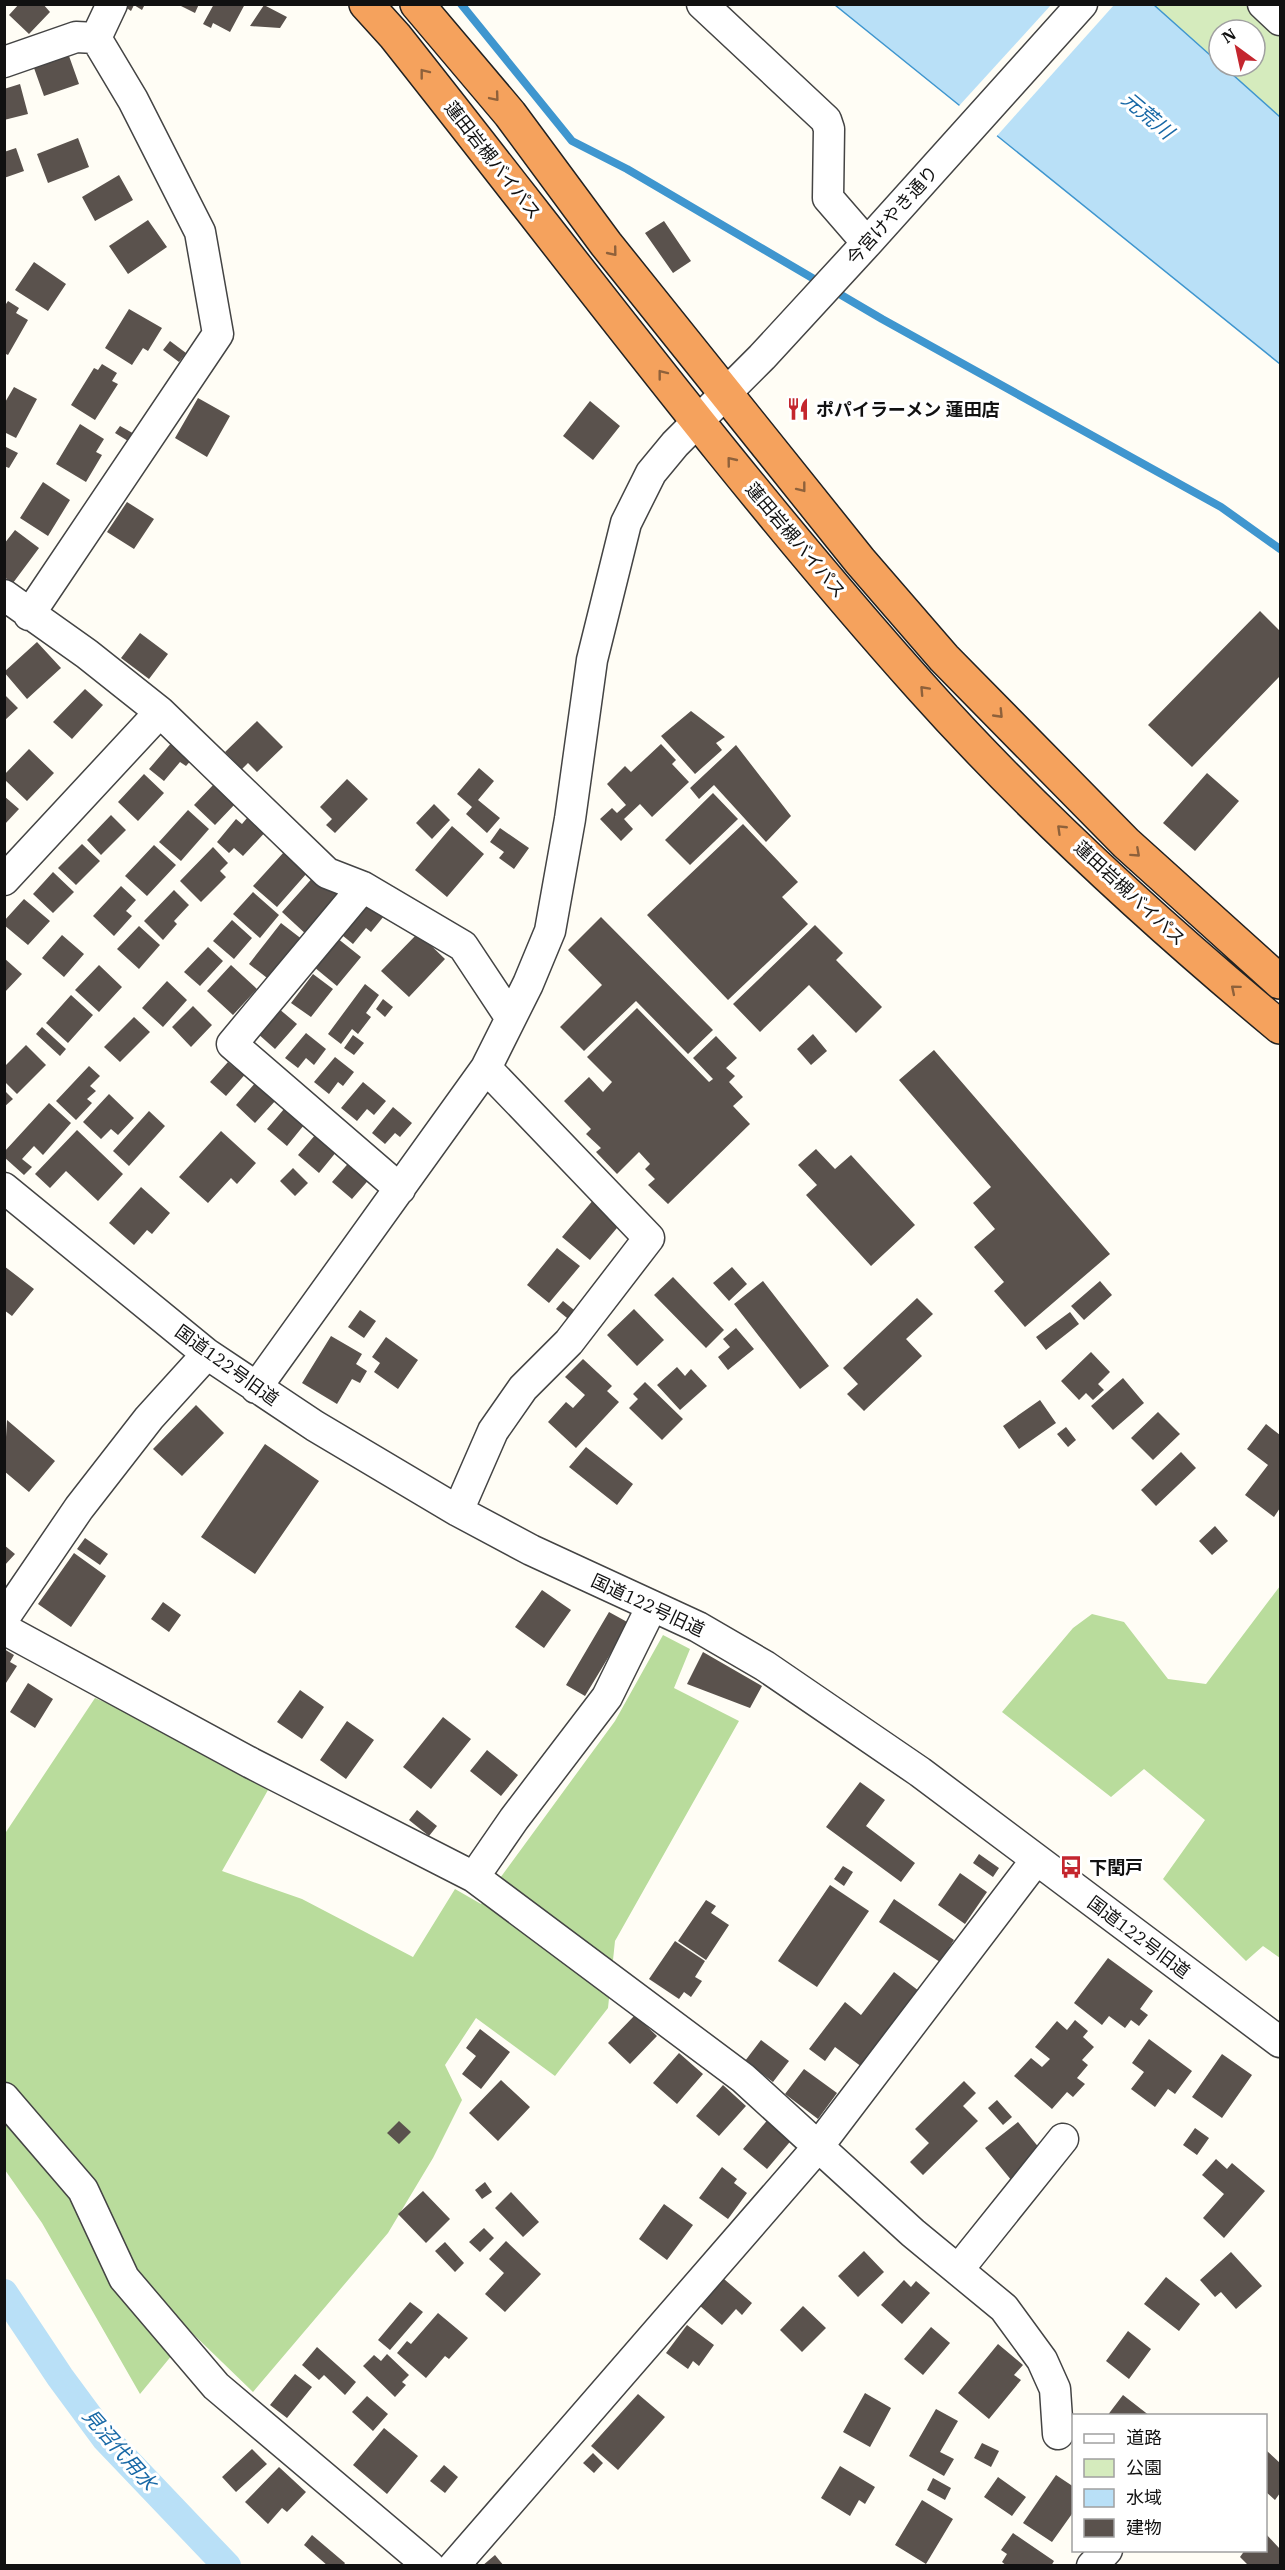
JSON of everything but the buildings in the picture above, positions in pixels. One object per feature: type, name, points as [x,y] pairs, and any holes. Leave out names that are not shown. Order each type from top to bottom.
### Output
[{"type":"highway","name":"蓮田岩槻バイパス","points":[[366,4],[395,36],[698,420],[832,584],[923,689],[1100,867],[1225,980],[1281,1027]]},
{"type":"highway","name":"蓮田岩槻バイパス","points":[[417,4],[510,114],[606,243],[860,561],[944,658],[1126,843],[1281,982]]},
{"type":"street","points":[[96,38],[112,4]]},
{"type":"street","points":[[702,4],[826,120],[829,129],[828,198],[873,236]]},
{"type":"street","name":"今宮けやき通り","points":[[256,1388],[486,1068],[528,984],[550,931],[570,819],[592,660],[626,523],[651,473],[698,420],[727,393],[873,236],[1082,4]]},
{"type":"street","points":[[1263,4],[1281,20]]},
{"type":"street","points":[[4,62],[76,37],[96,38]]},
{"type":"street","points":[[28,615],[218,334],[200,231],[133,100],[96,38]]},
{"type":"street","points":[[4,596],[28,615],[87,654],[160,712],[327,873],[363,887],[462,946],[510,1017]]},
{"type":"street","points":[[4,880],[160,712]]},
{"type":"street","points":[[363,887],[232,1044],[400,1190]]},
{"type":"street","points":[[458,1511],[493,1431],[523,1388],[570,1342],[649,1238],[486,1068]]},
{"type":"street","name":"国道122号旧道","points":[[4,1188],[207,1354],[256,1388],[458,1511],[531,1550],[698,1627],[765,1666],[920,1772],[1281,2042]]},
{"type":"street","points":[[4,1618],[79,1508],[149,1418],[207,1354]]},
{"type":"street","points":[[474,1877],[514,1819],[607,1697],[652,1606]]},
{"type":"street","points":[[4,1629],[251,1763],[474,1877],[742,2078],[817,2148],[1004,2308],[1042,2360],[1055,2389],[1058,2434]]},
{"type":"street","points":[[454,2565],[817,2148],[1036,1860]]},
{"type":"street","points":[[4,2098],[83,2190],[124,2278],[216,2386],[429,2565]]},
{"type":"street","points":[[958,2270],[1063,2139]]},
{"type":"street","points":[[1092,2565],[1105,2552]]},
{"type":"green space","points":[[1154,5],[1249,5],[1263,18],[1207,18],[1207,52]]},
{"type":"green space","points":[[1267,21],[1280,33],[1280,117],[1236,78],[1267,78]]},
{"type":"green space","points":[[1280,1586],[1280,1958],[1263,1946],[1246,1961],[1163,1879],[1205,1820],[1144,1769],[1111,1797],[1002,1712],[1073,1628],[1092,1614],[1124,1622],[1168,1679],[1206,1684]]},
{"type":"green space","points":[[663,1635],[690,1649],[674,1688],[739,1721],[615,1941],[608,2008],[555,2076],[476,2018],[445,2065],[462,2100],[433,2158],[388,2233],[253,2392],[191,2332],[140,2394],[42,2223],[5,2170],[4,1835],[95,1698],[182,1735],[268,1790],[222,1871],[302,1899],[413,1957],[455,1889],[481,1904],[615,1721]]},
{"type":"water","name":"元荒川","points":[[835,5],[1154,5],[1207,52],[1207,78],[1236,78],[1280,117],[1280,364]]},
{"type":"pier","points":[[1051,5],[1114,5],[995,138],[958,107]]},
{"type":"waterway","points":[[461,4],[572,141],[627,169],[882,319],[1221,507],[1280,549]]},
{"type":"waterway","name":"見沼代用水","points":[[4,2293],[60,2377],[105,2438],[227,2566]]},
{"type":"place","name":"ポパイラーメン 蓮田店","points":[[798,409]]},
{"type":"place","name":"下閏戸","points":[[1071,1867]]}]
